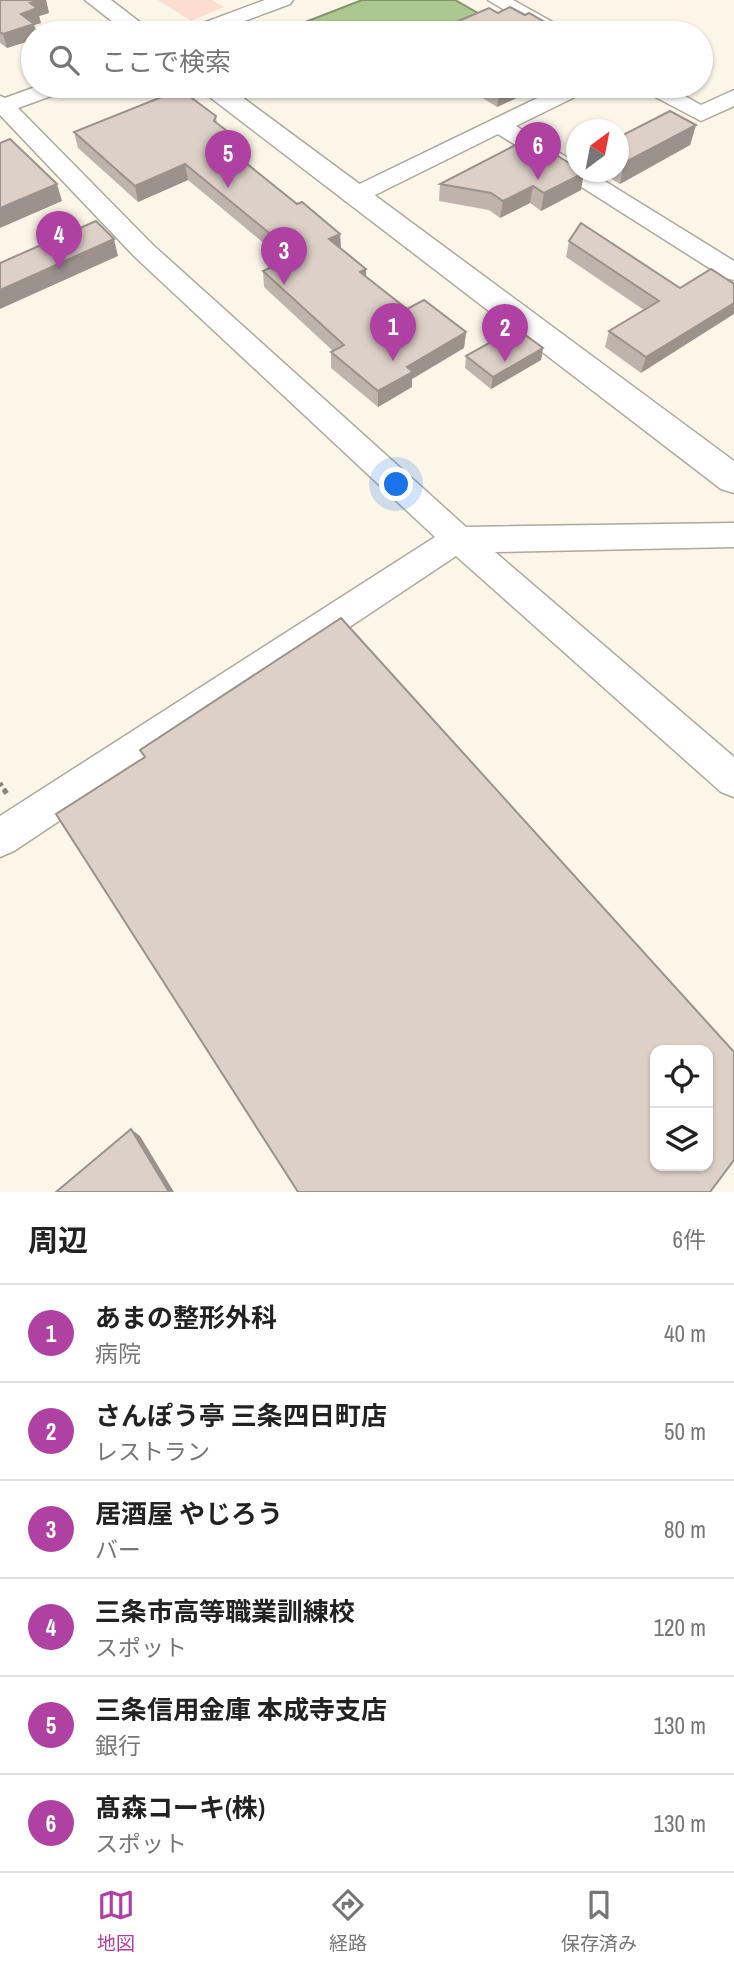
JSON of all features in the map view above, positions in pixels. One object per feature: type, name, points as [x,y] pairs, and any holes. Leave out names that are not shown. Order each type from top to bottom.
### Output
[{"type":"street","points":[[96,0],[125,21]]},
{"type":"street","points":[[226,21],[283,0]]},
{"type":"street","points":[[498,0],[536,21]]},
{"type":"street","points":[[673,98],[701,114],[734,97]]},
{"type":"street","points":[[22,98],[2,105],[142,249],[456,540],[734,780]]},
{"type":"street","points":[[227,98],[734,480]]},
{"type":"street","points":[[354,196],[554,98]]},
{"type":"street","points":[[499,125],[734,272]]},
{"type":"street","points":[[0,838],[456,540],[734,535]]},
{"type":"shaded area","points":[[158,0],[212,0],[224,7],[191,21]]},
{"type":"shaded area","points":[[362,0],[455,0],[478,13],[459,21],[308,21]]},
{"type":"building","points":[[0,0],[41,0],[30,3],[37,8],[21,14],[30,21],[21,21],[21,28],[3,34],[0,32]]},
{"type":"building","points":[[510,7],[543,21],[459,21],[489,8],[498,13]]},
{"type":"building","points":[[159,98],[192,98],[216,116],[214,121],[240,141],[226,147],[297,204],[302,202],[340,234],[329,239],[366,269],[360,272],[407,309],[424,300],[466,332],[407,367],[413,372],[378,391],[331,352],[344,345],[263,271],[296,255],[185,164],[135,186],[74,132]]},
{"type":"building","points":[[670,111],[696,125],[629,160],[629,132]]},
{"type":"building","points":[[529,138],[566,161],[566,182],[544,193],[533,186],[503,201],[491,193],[440,184]]},
{"type":"building","points":[[10,139],[57,184],[0,208],[0,143]]},
{"type":"building","points":[[96,221],[114,239],[0,290],[0,263]]},
{"type":"building","points":[[581,223],[680,288],[711,269],[734,284],[734,303],[646,357],[609,331],[659,301],[569,241]]},
{"type":"building","points":[[516,328],[543,348],[493,377],[466,356]]},
{"type":"building","points":[[341,618],[734,1052],[734,1160],[710,1192],[298,1192],[56,814],[145,757],[140,750]]},
{"type":"building","points":[[131,1129],[169,1192],[56,1192]]},
{"type":"place","name":"髙森コーキ(株)","points":[[538,180]]},
{"type":"place","name":"三条信用金庫 本成寺支店","points":[[228,188]]},
{"type":"place","name":"三条市高等職業訓練校","points":[[59,269]]},
{"type":"place","name":"居酒屋 やじろう","points":[[284,285]]},
{"type":"place","name":"あまの整形外科","points":[[393,361]]},
{"type":"place","name":"さんぽう亭 三条四日町店","points":[[505,362]]}]
